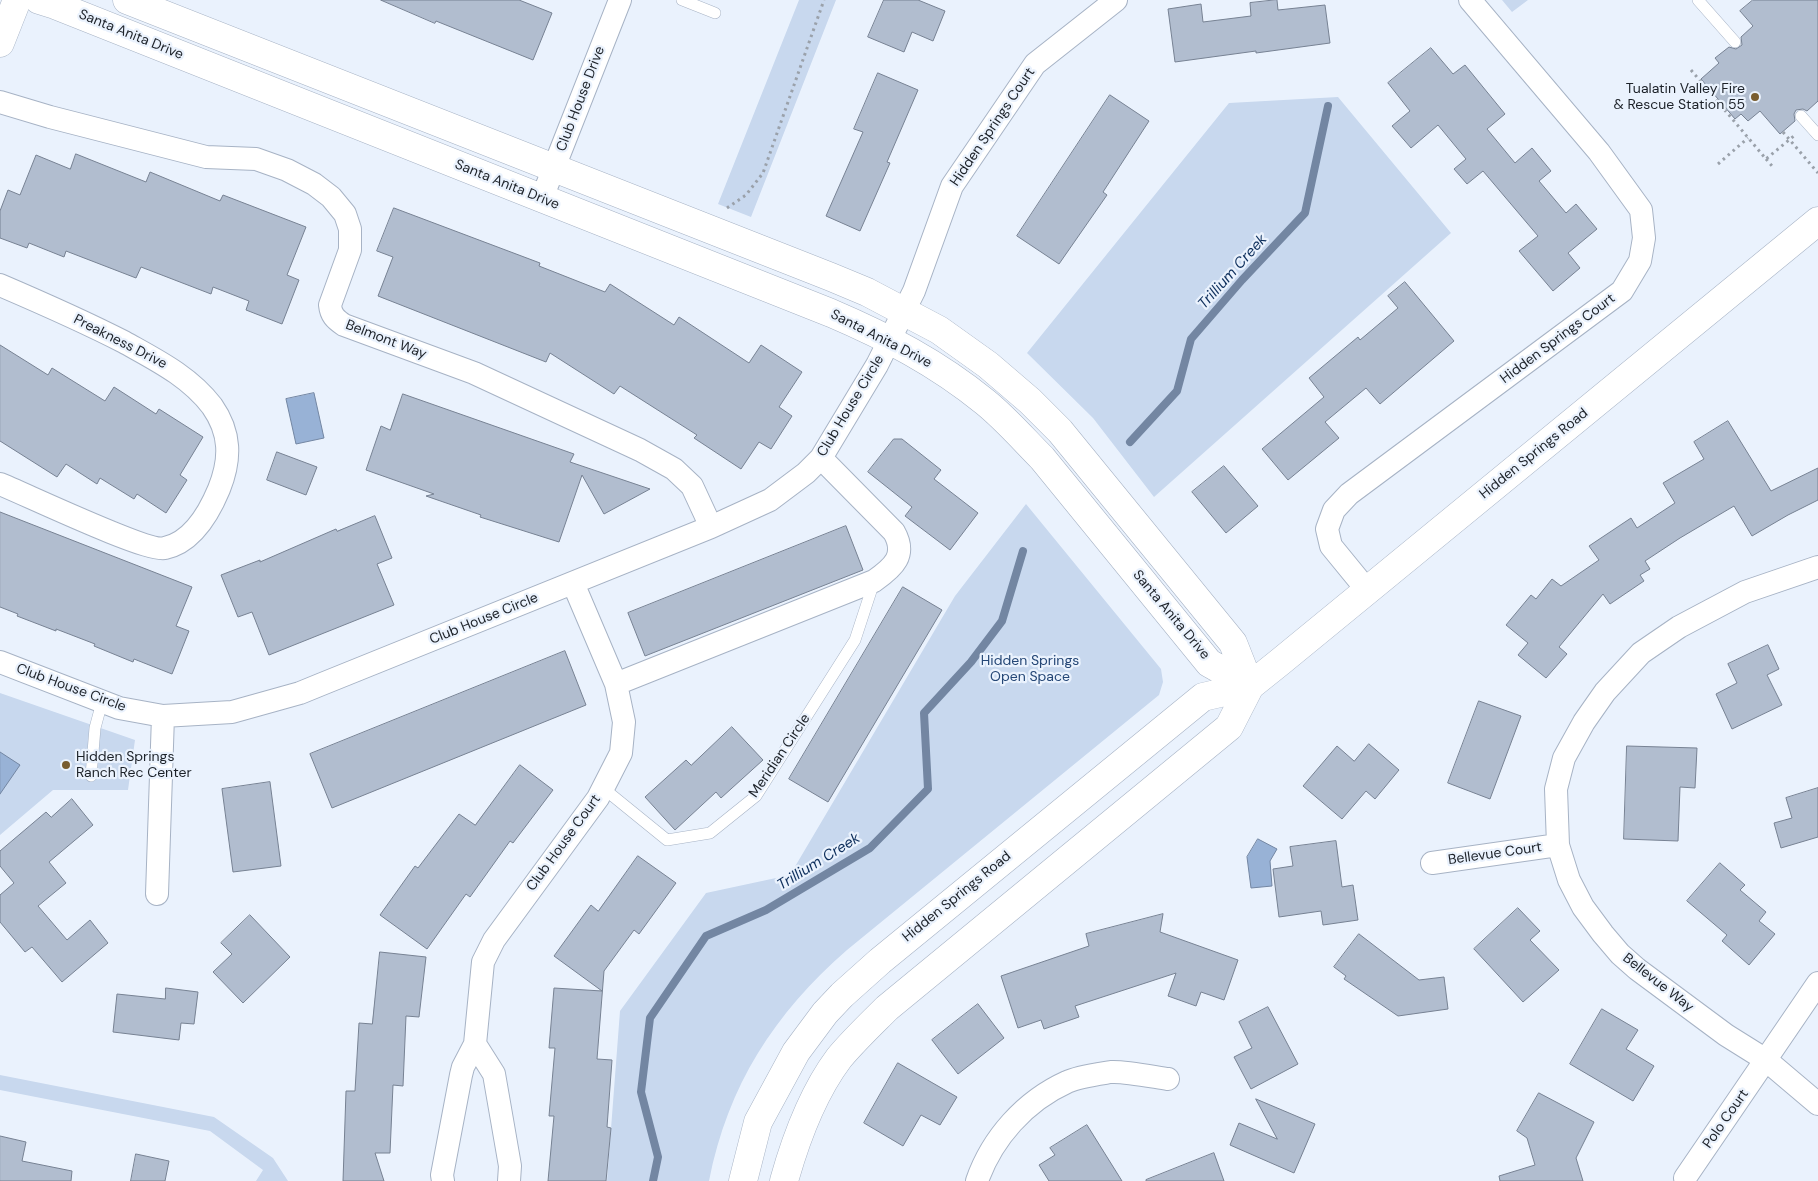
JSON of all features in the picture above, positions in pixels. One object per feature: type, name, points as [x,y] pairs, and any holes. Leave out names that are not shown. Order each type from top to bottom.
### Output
[{"type":"main road","points":[[0,44],[17,0]]},
{"type":"main road","name":"Santa Anita Drive","points":[[39,0],[831,313],[925,359],[987,404],[1042,458],[1209,663],[1250,686]]},
{"type":"main road","points":[[127,0],[867,292],[939,330],[988,365],[1030,401],[1060,431],[1233,643],[1250,686]]},
{"type":"main road","name":"Hidden Springs Road","points":[[784,1181],[793,1151],[813,1102],[839,1059],[858,1036],[887,1008],[1230,726],[1250,686],[1818,221]]},
{"type":"main road","name":"Hidden Springs Road","points":[[743,1181],[758,1122],[796,1052],[825,1013],[842,996],[917,930],[1203,697],[1250,686]]},
{"type":"street","name":"Club House Drive","points":[[542,198],[620,0]]},
{"type":"street","name":"Hidden Springs Court","points":[[890,341],[916,286],[952,186],[1035,64],[1116,0]]},
{"type":"street","name":"Hidden Springs Court","points":[[1367,590],[1331,546],[1327,529],[1334,510],[1357,488],[1622,292],[1642,254],[1644,238],[1641,210],[1599,152],[1470,0]]},
{"type":"street","name":"Belmont Way","points":[[0,102],[50,117],[206,157],[256,158],[287,170],[314,184],[331,197],[345,214],[350,229],[350,250],[330,305],[331,312],[336,320],[344,325],[474,373],[640,450],[674,469],[692,486],[711,528]]},
{"type":"street","name":"Preakness Drive","points":[[0,285],[90,325],[169,366],[212,406],[224,428],[228,444],[228,458],[220,484],[204,518],[191,534],[177,544],[163,549],[136,542],[0,484]]},
{"type":"street","name":"Club House Circle","points":[[0,662],[119,708],[163,716],[232,712],[300,693],[711,528],[770,500],[806,473],[821,458],[851,411],[890,341]]},
{"type":"street","points":[[616,684],[874,580],[885,573],[900,552],[899,542],[894,532],[821,458]]},
{"type":"street","name":"Bellevue Way","points":[[1818,567],[1745,592],[1679,627],[1640,654],[1605,692],[1584,722],[1564,758],[1556,789],[1558,846],[1568,880],[1583,908],[1620,954],[1637,969],[1726,1035],[1766,1060],[1818,1104]]},
{"type":"street","name":"Club House Court","points":[[443,1181],[442,1175],[461,1076],[475,1044],[483,962],[494,940],[598,798],[621,753],[624,722],[616,684],[573,583]]},
{"type":"street","points":[[157,894],[163,716]]},
{"type":"street","name":"Bellevue Court","points":[[1432,863],[1558,846]]},
{"type":"street","name":"Polo Court","points":[[1685,1178],[1818,984]]},
{"type":"street","points":[[475,1044],[494,1074],[510,1166],[509,1181]]},
{"type":"street","points":[[977,1181],[990,1151],[1000,1135],[1039,1099],[1068,1081],[1113,1072],[1168,1078]]},
{"type":"lane","points":[[682,0],[715,13]]},
{"type":"lane","points":[[1698,0],[1735,42]]},
{"type":"lane","points":[[1801,116],[1818,136]]},
{"type":"lane","name":"Meridian Circle","points":[[603,788],[667,840],[710,833],[756,796],[855,640],[874,580]]},
{"type":"lane","points":[[91,776],[95,728],[102,702]]},
{"type":"path","points":[[724,209],[746,195],[763,173],[824,0]]},
{"type":"path","points":[[1691,70],[1772,166]]},
{"type":"path","points":[[1783,132],[1818,173]]},
{"type":"path","points":[[1766,159],[1796,134]]},
{"type":"path","points":[[1718,164],[1748,138]]},
{"type":"green space","points":[[799,0],[836,0],[751,217],[718,204]]},
{"type":"green space","points":[[1502,0],[1528,0],[1512,12]]},
{"type":"green space","points":[[1338,97],[1451,233],[1154,497],[1093,418],[1027,353],[1229,103]]},
{"type":"green space","name":"Hidden Springs Open Space","points":[[1026,504],[1161,669],[1163,682],[1159,695],[847,950],[821,974],[776,1026],[742,1083],[728,1113],[717,1146],[709,1181],[607,1181],[620,1011],[706,893],[790,875],[955,596]]},
{"type":"green space","name":"Hidden Springs Ranch Rec Center","points":[[0,693],[135,740],[128,790],[53,790],[0,835]]},
{"type":"green space","points":[[0,1075],[214,1117],[273,1158],[288,1181],[256,1181],[263,1170],[210,1131],[0,1090]]},
{"type":"water","points":[[314,393],[324,438],[296,444],[286,399]]},
{"type":"water","points":[[0,752],[20,765],[0,794]]},
{"type":"water","points":[[1258,839],[1277,849],[1270,861],[1272,886],[1251,888],[1247,857]]},
{"type":"building","points":[[381,0],[519,0],[552,13],[533,60],[436,21],[435,23]]},
{"type":"building","points":[[884,0],[918,0],[945,11],[933,41],[912,32],[904,52],[868,37]]},
{"type":"building","points":[[1277,0],[1278,10],[1325,5],[1330,43],[1175,62],[1168,9],[1201,4],[1203,22],[1251,16],[1250,3]]},
{"type":"building","points":[[1753,0],[1818,0],[1818,101],[1807,111],[1803,109],[1796,110],[1794,114],[1795,121],[1780,134],[1760,111],[1748,121],[1741,114],[1735,119],[1701,79],[1719,63],[1715,58],[1729,47],[1736,49],[1742,45],[1741,37],[1753,26],[1740,11]]},
{"type":"building","points":[[1431,48],[1453,74],[1465,65],[1505,114],[1487,129],[1515,163],[1532,148],[1551,171],[1539,181],[1566,213],[1576,204],[1597,229],[1568,253],[1580,268],[1553,291],[1519,251],[1538,236],[1483,171],[1467,184],[1454,169],[1466,159],[1438,125],[1411,148],[1392,126],[1410,111],[1388,83]]},
{"type":"building","points":[[878,73],[918,90],[887,162],[890,163],[860,231],[826,216],[863,132],[854,129]]},
{"type":"building","points":[[1110,95],[1149,121],[1103,192],[1107,195],[1059,264],[1017,236]]},
{"type":"building","points":[[76,154],[146,182],[150,172],[220,201],[223,195],[306,227],[287,275],[299,280],[282,324],[246,310],[249,301],[213,287],[211,294],[141,267],[136,278],[66,251],[64,257],[29,243],[27,248],[0,238],[0,211],[8,190],[20,195],[36,155],[70,169]]},
{"type":"building","points":[[394,208],[540,263],[539,266],[605,292],[610,284],[674,325],[679,317],[749,363],[761,345],[802,372],[779,407],[792,416],[771,449],[759,442],[741,469],[694,438],[697,435],[620,386],[614,394],[550,353],[546,362],[378,296],[393,257],[377,251]]},
{"type":"building","points":[[1405,282],[1454,341],[1380,404],[1366,388],[1325,422],[1339,438],[1288,480],[1262,449],[1324,397],[1309,378],[1358,337],[1360,340],[1398,308],[1388,296]]},
{"type":"building","points":[[0,345],[48,375],[52,368],[105,401],[114,387],[156,414],[159,409],[203,437],[180,475],[187,480],[166,513],[137,494],[134,499],[100,478],[97,484],[66,464],[57,477],[0,441]]},
{"type":"building","points":[[403,394],[574,454],[570,462],[650,489],[604,514],[582,475],[559,542],[480,517],[481,515],[426,496],[434,494],[366,470],[381,426],[390,430]]},
{"type":"building","points":[[1728,421],[1771,491],[1818,468],[1818,500],[1752,536],[1734,506],[1680,538],[1645,561],[1650,569],[1640,575],[1644,581],[1610,604],[1603,594],[1559,647],[1567,654],[1546,678],[1518,655],[1528,643],[1506,625],[1531,595],[1536,599],[1552,579],[1561,586],[1599,560],[1589,546],[1631,518],[1637,528],[1675,503],[1663,483],[1704,459],[1694,442]]},
{"type":"building","points":[[894,439],[902,439],[941,470],[934,479],[978,513],[950,550],[905,516],[912,507],[868,472]]},
{"type":"building","points":[[277,452],[317,467],[306,495],[267,480]]},
{"type":"building","points":[[1224,466],[1258,506],[1226,533],[1192,492]]},
{"type":"building","points":[[0,512],[192,587],[176,626],[189,631],[172,674],[134,659],[133,662],[94,646],[95,644],[17,616],[18,614],[0,607]]},
{"type":"building","points":[[375,516],[392,558],[377,564],[394,605],[269,655],[252,612],[238,617],[221,575],[260,560],[260,562],[336,529],[337,531]]},
{"type":"building","points":[[846,526],[863,570],[645,656],[628,613]]},
{"type":"building","points":[[903,587],[942,610],[828,802],[789,779]]},
{"type":"building","points":[[1768,645],[1779,669],[1767,675],[1782,705],[1732,729],[1716,694],[1737,683],[1728,664]]},
{"type":"building","points":[[565,651],[586,705],[332,808],[310,754]]},
{"type":"building","points":[[1479,701],[1521,716],[1490,799],[1448,783]]},
{"type":"building","points":[[732,727],[763,760],[721,798],[716,792],[675,830],[645,797],[686,760],[691,765]]},
{"type":"building","points":[[1369,744],[1399,770],[1375,799],[1366,791],[1342,819],[1303,786],[1337,746],[1354,761]]},
{"type":"building","points":[[1627,746],[1697,748],[1695,788],[1680,787],[1678,841],[1624,839]]},
{"type":"building","points":[[520,765],[553,790],[513,843],[510,841],[470,897],[466,894],[427,949],[380,915],[415,866],[418,868],[459,814],[475,825]]},
{"type":"building","points":[[270,782],[281,866],[233,872],[222,789]]},
{"type":"building","points":[[1818,788],[1818,837],[1781,848],[1774,823],[1792,818],[1786,798]]},
{"type":"building","points":[[72,799],[93,825],[49,862],[66,883],[38,906],[67,940],[90,920],[108,943],[62,982],[32,947],[25,952],[0,922],[0,895],[14,883],[0,866],[0,851],[46,812],[51,817]]},
{"type":"building","points":[[1336,841],[1342,887],[1353,885],[1358,920],[1323,925],[1321,911],[1279,917],[1273,869],[1293,866],[1290,847]]},
{"type":"building","points":[[638,856],[676,883],[639,934],[634,930],[604,971],[597,1059],[612,1060],[607,1127],[611,1128],[606,1181],[548,1181],[554,1116],[549,1116],[555,1048],[549,1048],[554,988],[602,991],[554,956],[591,905],[598,911]]},
{"type":"building","points":[[1720,863],[1745,885],[1740,890],[1766,912],[1759,921],[1775,934],[1749,965],[1722,941],[1727,935],[1687,901]]},
{"type":"building","points":[[1518,908],[1540,931],[1530,940],[1559,970],[1523,1002],[1474,949]]},
{"type":"building","points":[[1163,914],[1160,932],[1238,960],[1224,1000],[1201,992],[1196,1006],[1168,996],[1176,973],[1075,1006],[1079,1017],[1044,1029],[1041,1020],[1018,1028],[1001,976],[1089,946],[1086,934]]},
{"type":"building","points":[[250,915],[290,957],[243,1003],[213,972],[232,954],[221,943]]},
{"type":"building","points":[[1359,934],[1419,980],[1444,977],[1448,1009],[1398,1016],[1344,979],[1346,976],[1334,967]]},
{"type":"building","points":[[380,952],[426,957],[419,1017],[406,1016],[403,1086],[393,1085],[390,1153],[375,1153],[384,1181],[343,1181],[346,1091],[355,1091],[359,1023],[372,1024]]},
{"type":"building","points":[[166,988],[198,992],[194,1024],[181,1023],[179,1040],[113,1032],[117,994],[165,999]]},
{"type":"building","points":[[978,1004],[1004,1038],[958,1074],[932,1040]]},
{"type":"building","points":[[1268,1007],[1298,1064],[1251,1089],[1234,1057],[1252,1048],[1239,1022]]},
{"type":"building","points":[[1602,1009],[1638,1030],[1626,1049],[1654,1066],[1633,1101],[1570,1064]]},
{"type":"building","points":[[898,1063],[957,1097],[940,1125],[921,1115],[903,1146],[864,1123]]},
{"type":"building","points":[[1539,1093],[1594,1122],[1576,1158],[1583,1181],[1500,1181],[1499,1176],[1535,1165],[1527,1138],[1517,1131]]},
{"type":"building","points":[[1256,1099],[1315,1124],[1294,1173],[1230,1145],[1239,1123],[1277,1139]]},
{"type":"building","points":[[1087,1125],[1122,1181],[1049,1181],[1039,1165],[1055,1155],[1050,1148]]},
{"type":"building","points":[[0,1136],[26,1142],[22,1161],[72,1171],[71,1181],[0,1181]]},
{"type":"building","points":[[1214,1153],[1224,1181],[1146,1181],[1146,1180]]},
{"type":"building","points":[[136,1154],[169,1161],[165,1181],[131,1181]]},
{"type":"waterway","name":"Trillium Creek","points":[[1130,442],[1177,391],[1191,339],[1242,280],[1305,213],[1328,106]]},
{"type":"waterway","name":"Trillium Creek","points":[[653,1181],[658,1157],[641,1092],[650,1018],[706,936],[766,910],[870,848],[928,789],[924,713],[971,662],[1002,621],[1023,551]]},
{"type":"place","name":"Tualatin Valley Fire & Rescue Station 55","points":[[1755,97]]},
{"type":"place","name":"Hidden Springs Ranch Rec Center","points":[[66,765]]}]
